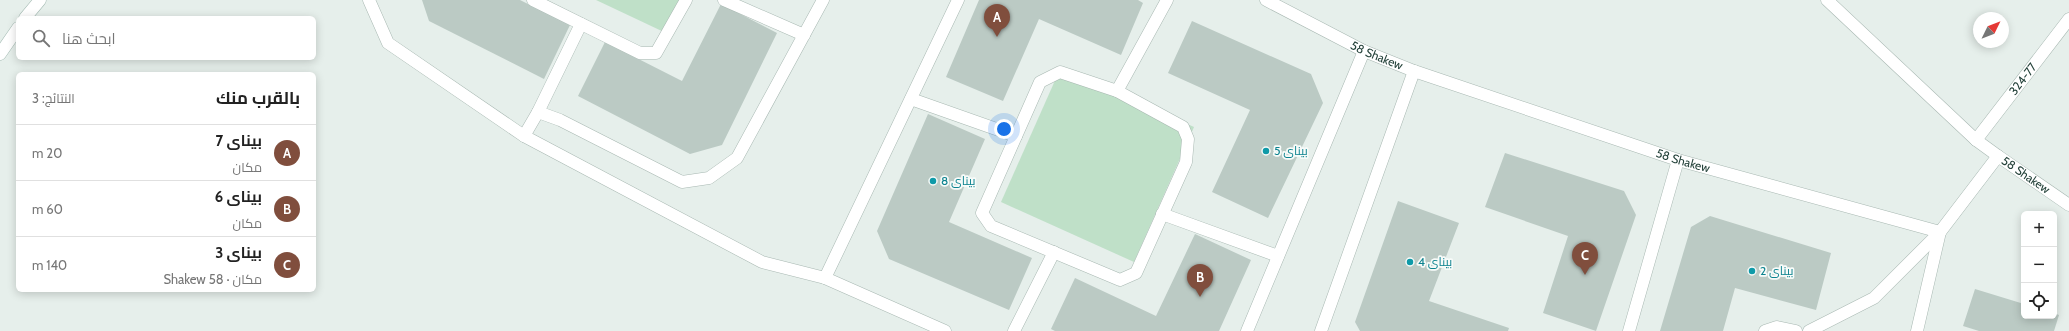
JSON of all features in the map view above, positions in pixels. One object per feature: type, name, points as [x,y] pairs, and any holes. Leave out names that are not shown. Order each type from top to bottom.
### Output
[{"type":"street","points":[[27,16],[40,0]]},
{"type":"street","points":[[369,0],[388,44],[524,136],[762,262],[824,278],[919,326],[945,331]]},
{"type":"street","points":[[533,0],[640,54],[656,53],[686,0]]},
{"type":"street","points":[[724,0],[804,35]]},
{"type":"street","points":[[538,112],[560,120],[682,182],[709,178],[737,158],[823,0]]},
{"type":"street","points":[[824,278],[958,0]]},
{"type":"street","points":[[1117,91],[1167,0]]},
{"type":"street","name":"58 Shakew","points":[[1266,0],[1364,51],[1414,71],[1678,160],[1940,232],[1998,156],[2069,205]]},
{"type":"street","points":[[1827,0],[1840,4],[1976,140],[1998,156]]},
{"type":"street","name":"324-77","points":[[1976,140],[2069,18]]},
{"type":"street","points":[[524,136],[538,112],[581,24]]},
{"type":"street","points":[[0,54],[16,31]]},
{"type":"street","points":[[1247,331],[1364,51]]},
{"type":"street","points":[[1320,331],[1414,71]]},
{"type":"street","points":[[1060,72],[1117,91],[1183,127],[1188,139],[1186,162],[1136,273],[1120,280],[991,226],[982,213],[1016,136],[1040,82],[1060,72]]},
{"type":"street","points":[[911,99],[1016,136]]},
{"type":"street","points":[[1629,331],[1678,160]]},
{"type":"street","points":[[1162,214],[1278,256]]},
{"type":"street","points":[[1809,331],[1874,298],[1940,232]]},
{"type":"street","points":[[1917,331],[1940,232]]},
{"type":"street","points":[[1014,331],[1054,252]]},
{"type":"street","points":[[1766,331],[1777,327],[1796,331]]},
{"type":"green space","points":[[596,0],[682,0],[666,33]]},
{"type":"green space","points":[[1061,67],[1194,127],[1134,262],[1001,202]]},
{"type":"building","points":[[422,0],[520,0],[570,25],[544,79],[429,21]]},
{"type":"building","points":[[979,0],[1138,0],[1143,3],[1121,55],[1039,19],[1003,101],[946,77]]},
{"type":"building","points":[[721,4],[777,33],[722,145],[690,154],[578,96],[605,42],[682,81]]},
{"type":"building","name":"بيناى 5","points":[[1192,21],[1311,74],[1323,103],[1268,218],[1212,192],[1250,110],[1168,73]]},
{"type":"building","name":"بيناى 8","points":[[928,114],[985,139],[949,222],[1032,258],[1009,310],[889,259],[877,231]]},
{"type":"building","points":[[1505,153],[1624,191],[1636,215],[1596,331],[1543,313],[1568,236],[1485,207]]},
{"type":"building","name":"بيناى 4","points":[[1398,201],[1459,223],[1429,301],[1509,328],[1508,331],[1360,331],[1355,322]]},
{"type":"building","name":"بيناى 2","points":[[1710,216],[1831,253],[1816,310],[1735,288],[1723,331],[1660,331],[1691,227]]},
{"type":"building","points":[[1195,234],[1251,260],[1219,331],[1055,331],[1051,329],[1075,278],[1156,316]]},
{"type":"building","points":[[1975,289],[2021,303],[2021,319],[2057,319],[2057,314],[2059,315],[2054,331],[1979,331],[1963,326]]},
{"type":"place","name":"بيناى 7","points":[[997,37]]},
{"type":"place","name":"بيناى 5","points":[[1266,151]]},
{"type":"place","name":"بيناى 8","points":[[933,181]]},
{"type":"place","name":"بيناى 4","points":[[1410,262]]},
{"type":"place","name":"بيناى 2","points":[[1752,271]]},
{"type":"place","name":"بيناى 3","points":[[1585,275]]},
{"type":"place","name":"بيناى 6","points":[[1200,297]]}]
